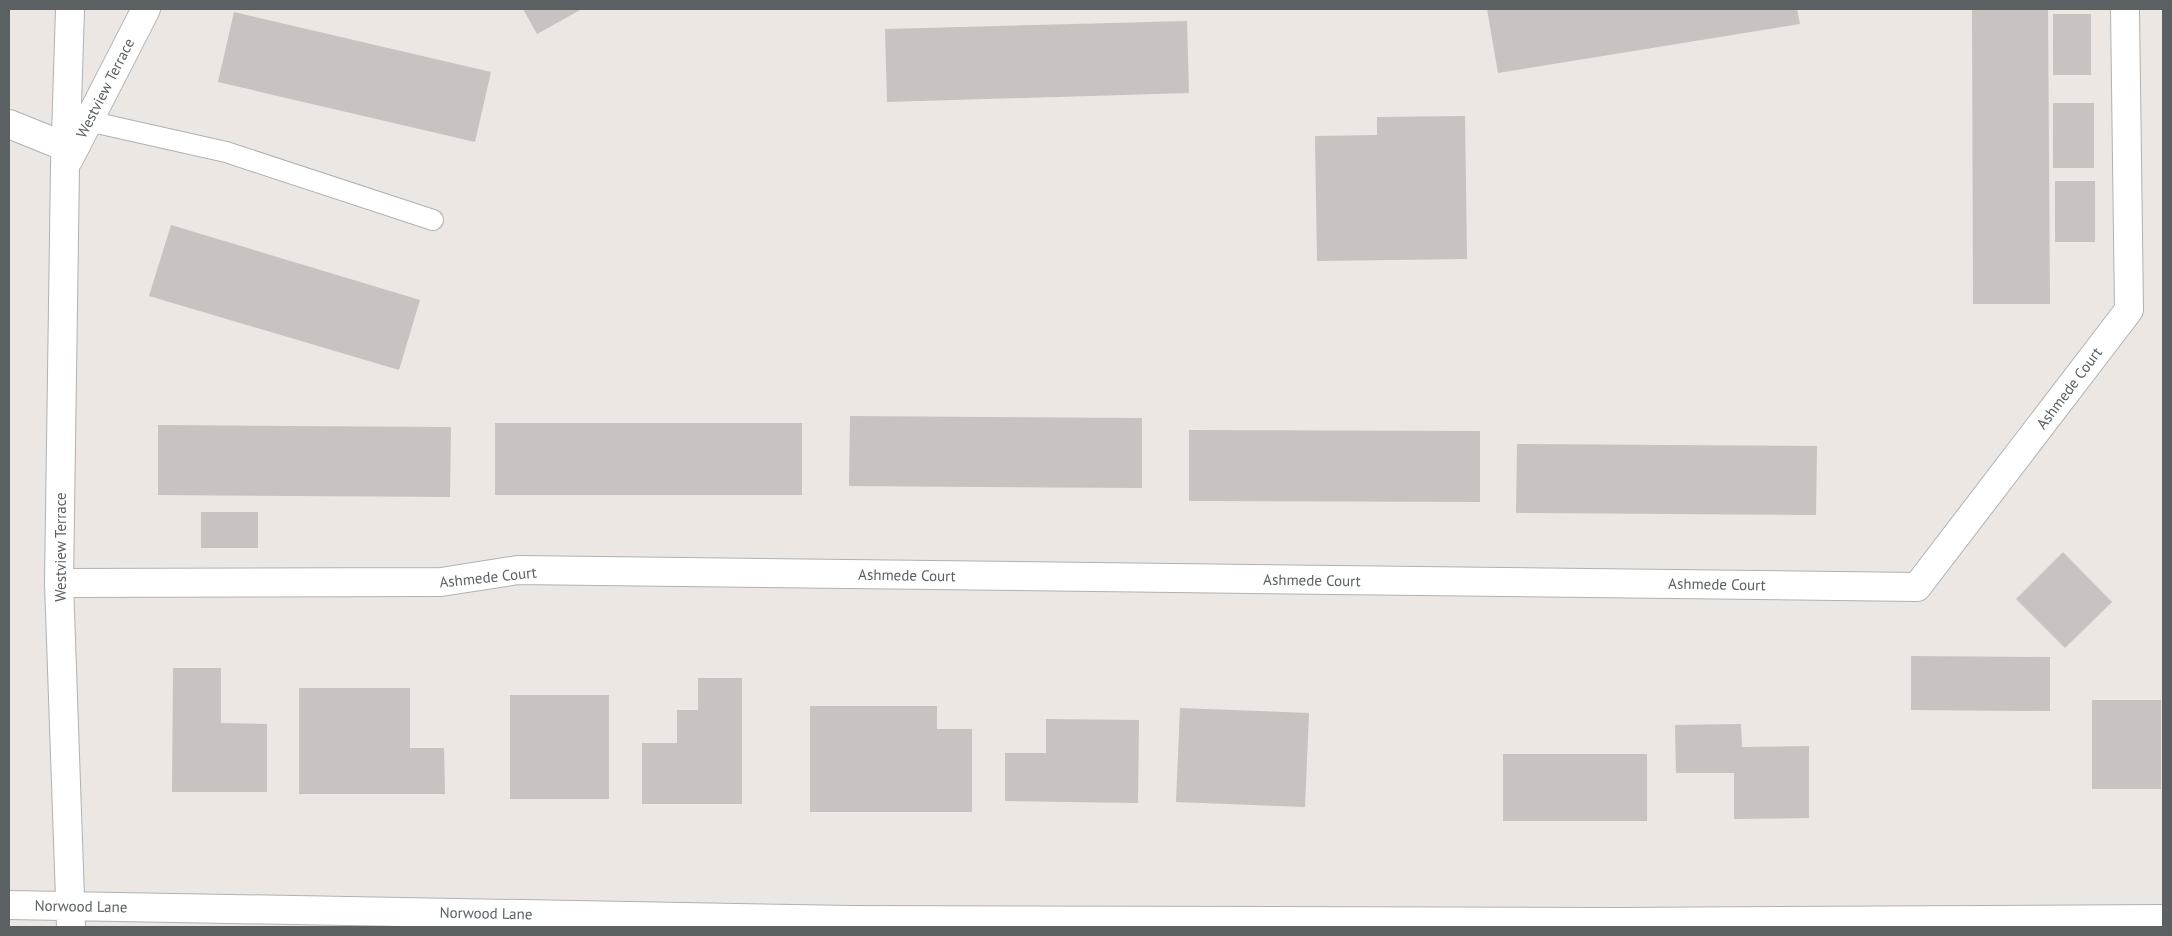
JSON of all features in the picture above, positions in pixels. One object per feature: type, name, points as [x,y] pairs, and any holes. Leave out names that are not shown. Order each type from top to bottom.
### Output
[{"type":"street","name":"Westview Terrace","points":[[70,9],[65,157],[59,583],[71,916]]},
{"type":"street","name":"Westview Terrace","points":[[65,157],[88,121],[146,9]]},
{"type":"street","name":"Ashmede Court","points":[[59,583],[441,582],[518,570],[1917,587],[2129,310],[2125,9]]},
{"type":"street","points":[[9,124],[65,157]]},
{"type":"street","name":"Norwood Lane","points":[[9,905],[71,916],[1638,922],[2163,918]]},
{"type":"lane","points":[[88,121],[226,152],[433,220]]},
{"type":"building","points":[[523,9],[582,9],[537,34]]},
{"type":"building","points":[[1487,9],[1797,9],[1800,24],[1498,73]]},
{"type":"building","points":[[1972,9],[2048,9],[2050,304],[1973,304]]},
{"type":"building","points":[[234,12],[491,72],[475,142],[218,82]]},
{"type":"building","points":[[2053,14],[2091,14],[2091,75],[2053,75]]},
{"type":"building","points":[[1187,21],[1189,93],[887,102],[885,29]]},
{"type":"building","points":[[2053,103],[2094,103],[2094,168],[2053,168]]},
{"type":"building","points":[[1465,116],[1467,259],[1317,261],[1315,136],[1377,135],[1377,117]]},
{"type":"building","points":[[2055,181],[2095,181],[2095,242],[2055,242]]},
{"type":"building","points":[[171,225],[420,300],[399,370],[149,296]]},
{"type":"building","points":[[850,416],[1142,418],[1142,488],[849,486]]},
{"type":"building","points":[[495,423],[802,423],[802,495],[495,495]]},
{"type":"building","points":[[158,425],[451,427],[450,497],[158,495]]},
{"type":"building","points":[[1189,430],[1480,431],[1480,502],[1189,501]]},
{"type":"building","points":[[1517,444],[1817,446],[1816,515],[1516,513]]},
{"type":"building","points":[[201,512],[258,512],[258,548],[201,548]]},
{"type":"building","points":[[2063,552],[2112,602],[2065,648],[2016,599]]},
{"type":"building","points":[[1911,656],[2050,657],[2050,711],[1911,710]]},
{"type":"building","points":[[173,668],[221,668],[221,723],[267,724],[267,792],[172,792]]},
{"type":"building","points":[[698,678],[742,678],[742,804],[642,804],[642,743],[677,743],[677,710],[698,710]]},
{"type":"building","points":[[299,688],[410,688],[410,748],[444,748],[445,794],[299,794]]},
{"type":"building","points":[[510,695],[609,695],[609,799],[510,799]]},
{"type":"building","points":[[2092,700],[2161,700],[2161,789],[2092,789]]},
{"type":"building","points":[[810,706],[937,706],[937,729],[972,729],[972,812],[810,812]]},
{"type":"building","points":[[1180,708],[1309,713],[1305,807],[1176,802]]},
{"type":"building","points":[[1046,719],[1139,720],[1138,803],[1005,801],[1005,753],[1046,753]]},
{"type":"building","points":[[1741,724],[1742,747],[1809,746],[1809,818],[1734,819],[1734,773],[1676,773],[1675,725]]},
{"type":"building","points":[[1503,754],[1647,754],[1647,821],[1503,821]]}]
